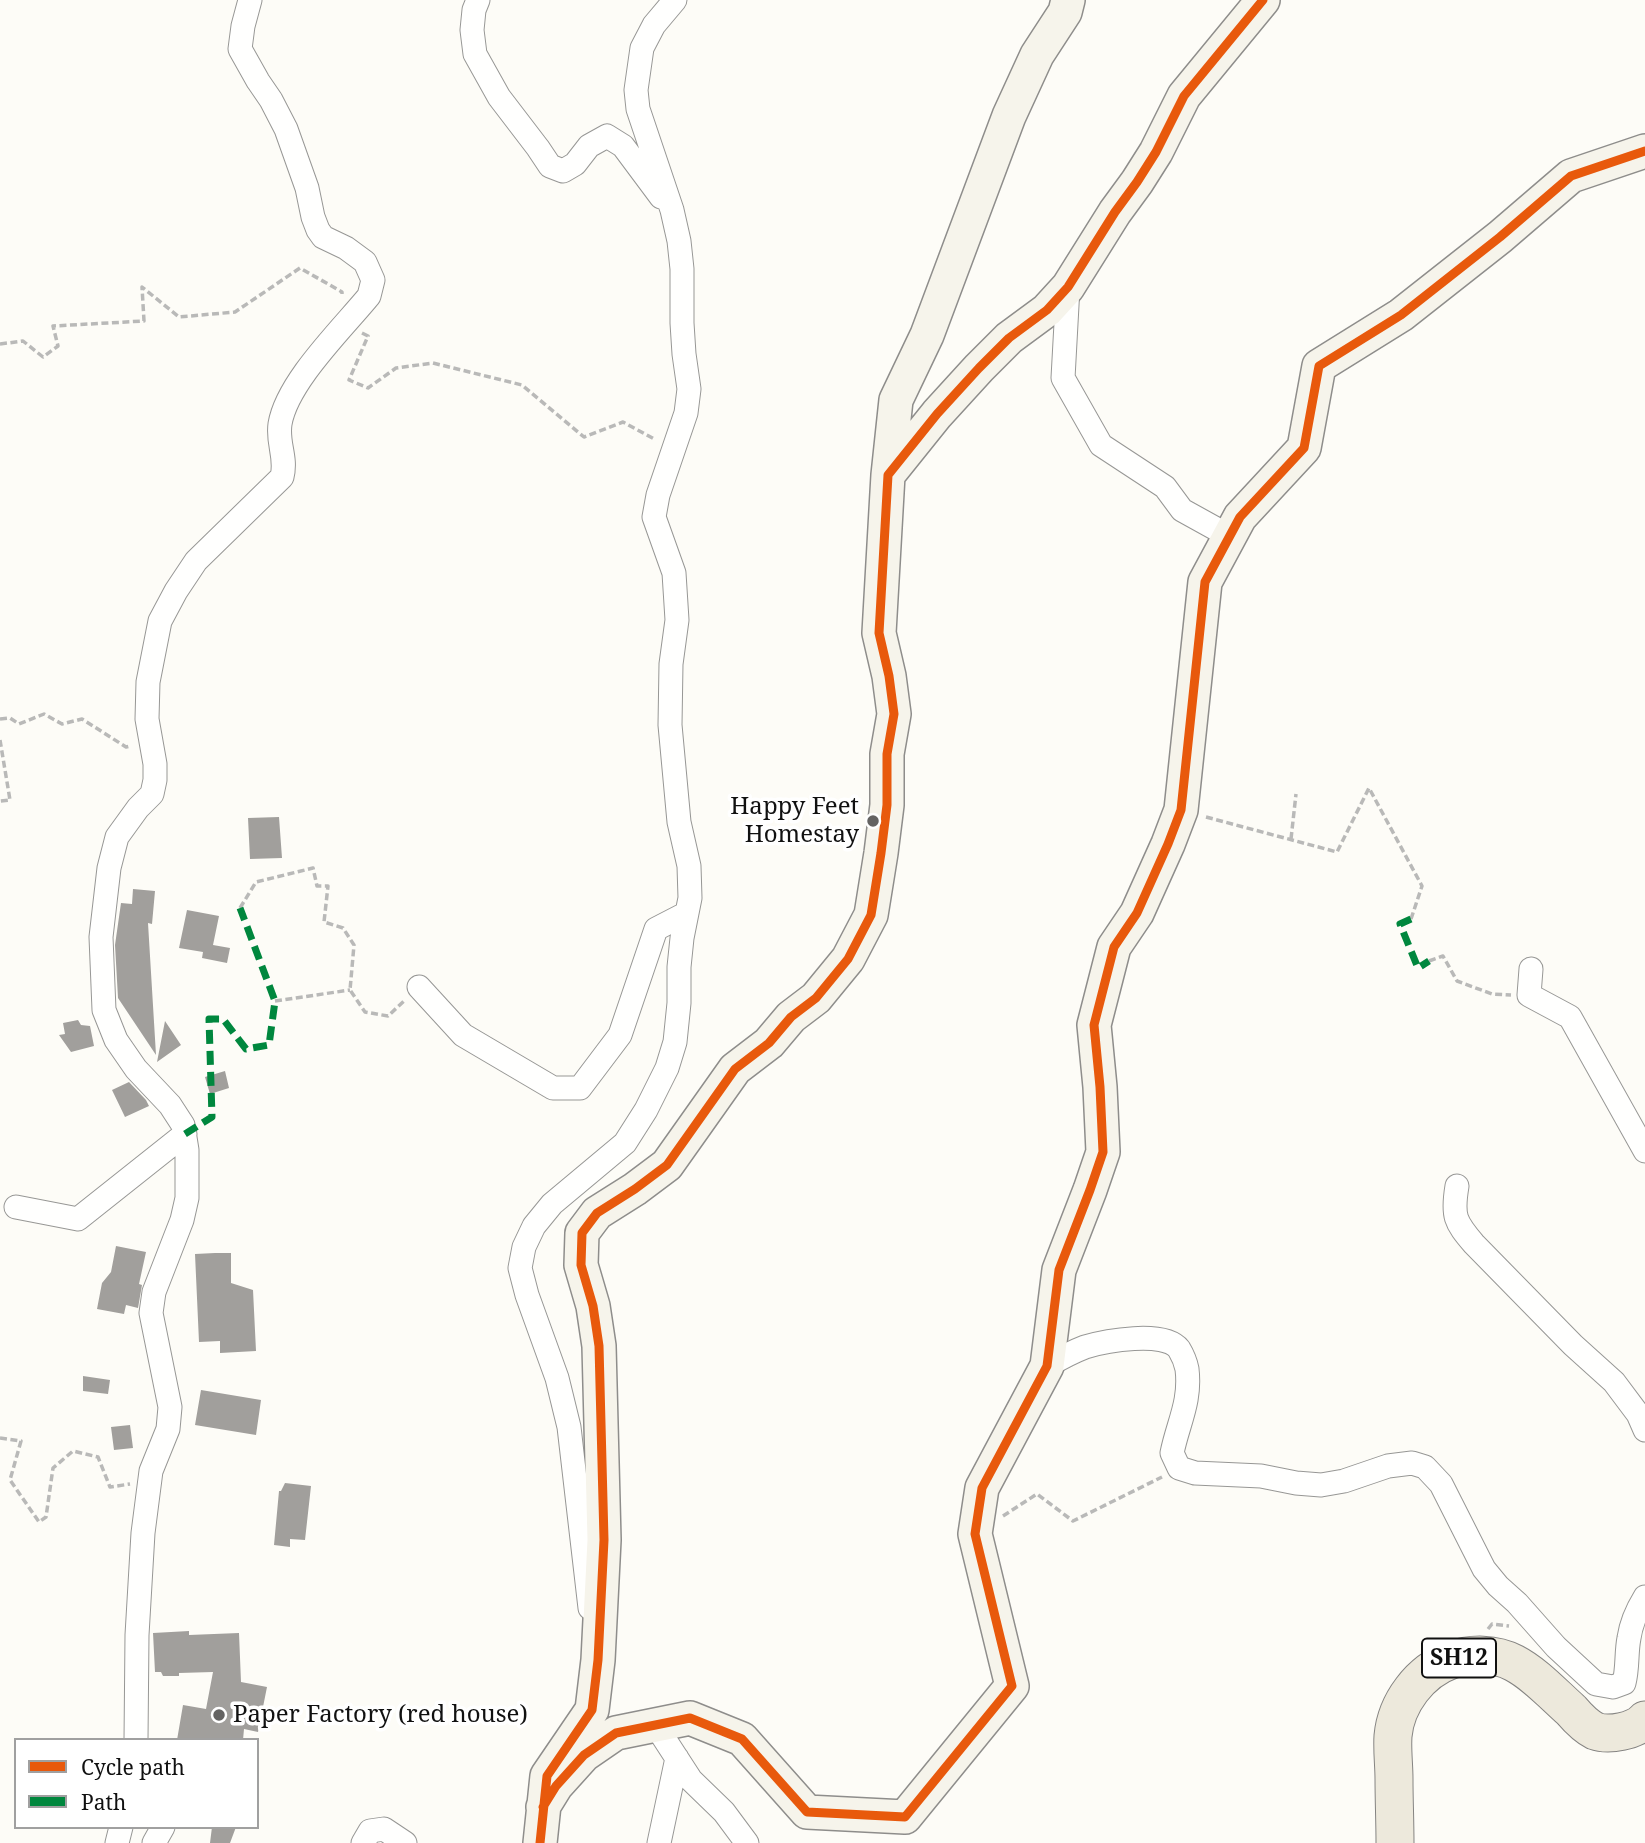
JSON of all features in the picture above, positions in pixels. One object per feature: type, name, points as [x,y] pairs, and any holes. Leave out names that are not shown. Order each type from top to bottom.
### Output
[{"type":"main road","name":"SH12","points":[[1395,1843],[1393,1735],[1398,1713],[1411,1690],[1426,1674],[1440,1665],[1472,1656],[1495,1656],[1513,1662],[1544,1685],[1595,1731],[1619,1733],[1639,1726],[1645,1720]]},
{"type":"street","points":[[136,1738],[137,1636],[143,1533],[151,1471],[168,1429],[170,1407],[151,1313],[154,1292],[183,1220],[187,1198],[187,1150],[183,1125],[170,1105],[136,1069],[116,1040],[104,1010],[101,937],[109,868],[117,837],[152,794],[155,772],[147,719],[148,681],[159,621],[196,561],[282,477],[285,465],[280,442],[280,423],[290,400],[308,368],[369,296],[373,280],[365,262],[346,247],[323,237],[318,230],[307,188],[286,129],[240,49],[250,0]]},
{"type":"street","points":[[478,0],[472,30],[475,54],[499,97],[550,166],[563,171],[575,164],[589,146],[607,136],[623,146],[672,211]]},
{"type":"street","points":[[598,1660],[587,1589],[569,1427],[557,1378],[520,1268],[524,1247],[534,1226],[552,1204],[625,1143],[646,1110],[667,1068],[675,1042],[679,967],[690,898],[689,866],[679,822],[670,726],[671,664],[677,620],[674,573],[654,517],[658,495],[686,413],[689,389],[682,323],[682,269],[672,211],[638,109],[636,90],[642,48],[654,25],[675,0]]},
{"type":"street","points":[[540,1843],[548,1776],[592,1710],[598,1660],[604,1541],[600,1346],[593,1306],[581,1265],[582,1233],[597,1213],[667,1165],[735,1069],[769,1043],[790,1017],[816,998],[848,959],[871,915],[887,805],[887,754],[894,714],[879,633],[888,475],[896,400],[927,335],[1009,116],[1037,55],[1065,12],[1068,0]]},
{"type":"street","points":[[888,475],[937,414],[979,368],[1009,338],[1047,310],[1068,287],[1156,152],[1184,96],[1263,0]]},
{"type":"street","points":[[543,1807],[556,1786],[584,1755],[617,1733],[690,1718],[743,1739],[807,1812],[905,1817],[1012,1686],[975,1534],[982,1488],[1047,1366],[1059,1270],[1103,1152],[1094,1025],[1114,947],[1137,913],[1181,810],[1205,582],[1240,517],[1304,448],[1319,366],[1401,315],[1500,237],[1571,176],[1645,151]]},
{"type":"street","points":[[1068,287],[1063,378],[1101,445],[1165,486],[1182,510],[1229,536]]},
{"type":"street","points":[[419,987],[463,1035],[553,1087],[580,1088],[621,1035],[656,929],[687,913]]},
{"type":"street","points":[[1531,969],[1528,995],[1570,1017],[1645,1151]]},
{"type":"street","points":[[16,1207],[78,1219],[185,1134]]},
{"type":"street","points":[[1457,1186],[1454,1213],[1459,1226],[1564,1336],[1614,1382],[1638,1414],[1645,1430]]},
{"type":"street","points":[[1047,1366],[1066,1355],[1104,1342],[1143,1338],[1167,1341],[1178,1348],[1186,1367],[1187,1401],[1172,1453],[1179,1468],[1195,1474],[1261,1476],[1321,1485],[1344,1481],[1388,1466],[1412,1463],[1425,1467],[1441,1484],[1484,1569],[1556,1647],[1596,1684],[1613,1687],[1624,1683],[1628,1639],[1636,1612],[1645,1597]]},
{"type":"street","points":[[656,1726],[691,1780],[724,1812],[747,1843]]},
{"type":"street","points":[[659,1843],[677,1758]]},
{"type":"street","points":[[363,1843],[370,1831],[384,1829],[405,1843]]},
{"type":"path","points":[[0,344],[23,341],[43,357],[58,346],[52,326],[144,321],[142,287],[179,317],[235,312],[300,268],[341,292],[345,324],[368,336],[349,380],[368,388],[396,368],[433,363],[522,385],[584,437],[623,422],[674,450]]},
{"type":"path","points":[[0,719],[10,718],[19,724],[44,714],[62,724],[82,719],[126,747],[152,745]]},
{"type":"path","points":[[0,740],[10,800],[0,801]]},
{"type":"path","points":[[1181,810],[1337,852],[1369,788],[1422,886],[1411,919]]},
{"type":"path","points":[[1291,839],[1296,794]]},
{"type":"path","points":[[240,908],[256,882],[313,868],[317,886],[328,886],[324,922],[343,928],[354,945],[350,990],[365,1012],[388,1016],[419,987]]},
{"type":"path","points":[[1429,961],[1443,956],[1458,981],[1492,994],[1528,995]]},
{"type":"path","points":[[275,1001],[350,990]]},
{"type":"path","points":[[0,1438],[20,1441],[10,1480],[39,1522],[46,1517],[53,1468],[73,1451],[97,1457],[110,1487],[150,1481]]},
{"type":"path","points":[[975,1534],[1037,1494],[1073,1521],[1179,1468]]},
{"type":"building","points":[[279,817],[282,858],[250,859],[248,818]]},
{"type":"building","points":[[133,889],[155,891],[152,924],[148,923],[156,1055],[118,998],[115,945],[121,903],[132,904]]},
{"type":"building","points":[[187,910],[219,916],[213,945],[230,948],[227,963],[202,958],[203,952],[179,948]]},
{"type":"building","points":[[78,1020],[81,1025],[90,1026],[94,1046],[71,1052],[59,1035],[65,1034],[63,1023]]},
{"type":"building","points":[[165,1021],[181,1045],[157,1062]]},
{"type":"building","points":[[225,1071],[229,1088],[210,1094],[205,1077]]},
{"type":"building","points":[[129,1082],[149,1106],[125,1117],[112,1090]]},
{"type":"building","points":[[116,1246],[146,1252],[139,1284],[142,1285],[138,1308],[126,1305],[124,1314],[97,1309],[102,1283],[111,1272]]},
{"type":"building","points":[[231,1253],[231,1283],[253,1290],[256,1351],[220,1353],[220,1341],[199,1342],[195,1254]]},
{"type":"building","points":[[83,1376],[110,1380],[108,1394],[83,1391]]},
{"type":"building","points":[[201,1390],[261,1400],[256,1435],[195,1425]]},
{"type":"building","points":[[130,1425],[133,1448],[114,1450],[111,1427]]},
{"type":"building","points":[[285,1483],[311,1486],[305,1540],[290,1539],[290,1547],[274,1545],[279,1491]]},
{"type":"building","points":[[153,1633],[239,1633],[241,1682],[267,1687],[258,1732],[244,1729],[243,1738],[177,1738],[183,1705],[206,1709],[213,1672],[163,1676],[161,1672],[155,1672]]},
{"type":"building","points":[[212,1829],[235,1829],[230,1843],[210,1843]]},
{"type":"marked path","points":[[185,1134],[212,1117],[209,1019],[223,1019],[246,1049],[269,1045],[275,1001],[240,908]]},
{"type":"marked path","points":[[1411,919],[1400,924],[1418,968],[1429,961]]},
{"type":"cycle path","points":[[540,1843],[547,1776],[592,1710],[598,1660],[604,1540],[599,1346],[593,1306],[581,1265],[582,1233],[597,1213],[667,1165],[735,1069],[769,1043],[791,1017],[816,998],[848,959],[871,915],[887,805],[887,754],[894,714],[879,633],[888,475],[937,414],[979,368],[1009,338],[1047,310],[1068,287],[1156,152],[1184,96],[1263,0]]},
{"type":"cycle path","points":[[543,1807],[556,1786],[584,1755],[616,1733],[690,1718],[742,1739],[807,1812],[905,1817],[1012,1686],[975,1534],[982,1488],[1047,1366],[1059,1270],[1103,1152],[1094,1025],[1114,947],[1137,913],[1181,810],[1205,582],[1240,517],[1304,448],[1319,366],[1401,315],[1500,237],[1571,176],[1645,151]]},
{"type":"place","name":"Happy Feet Homestay","points":[[873,821]]},
{"type":"place","name":"Paper Factory (red house)","points":[[219,1715]]}]
